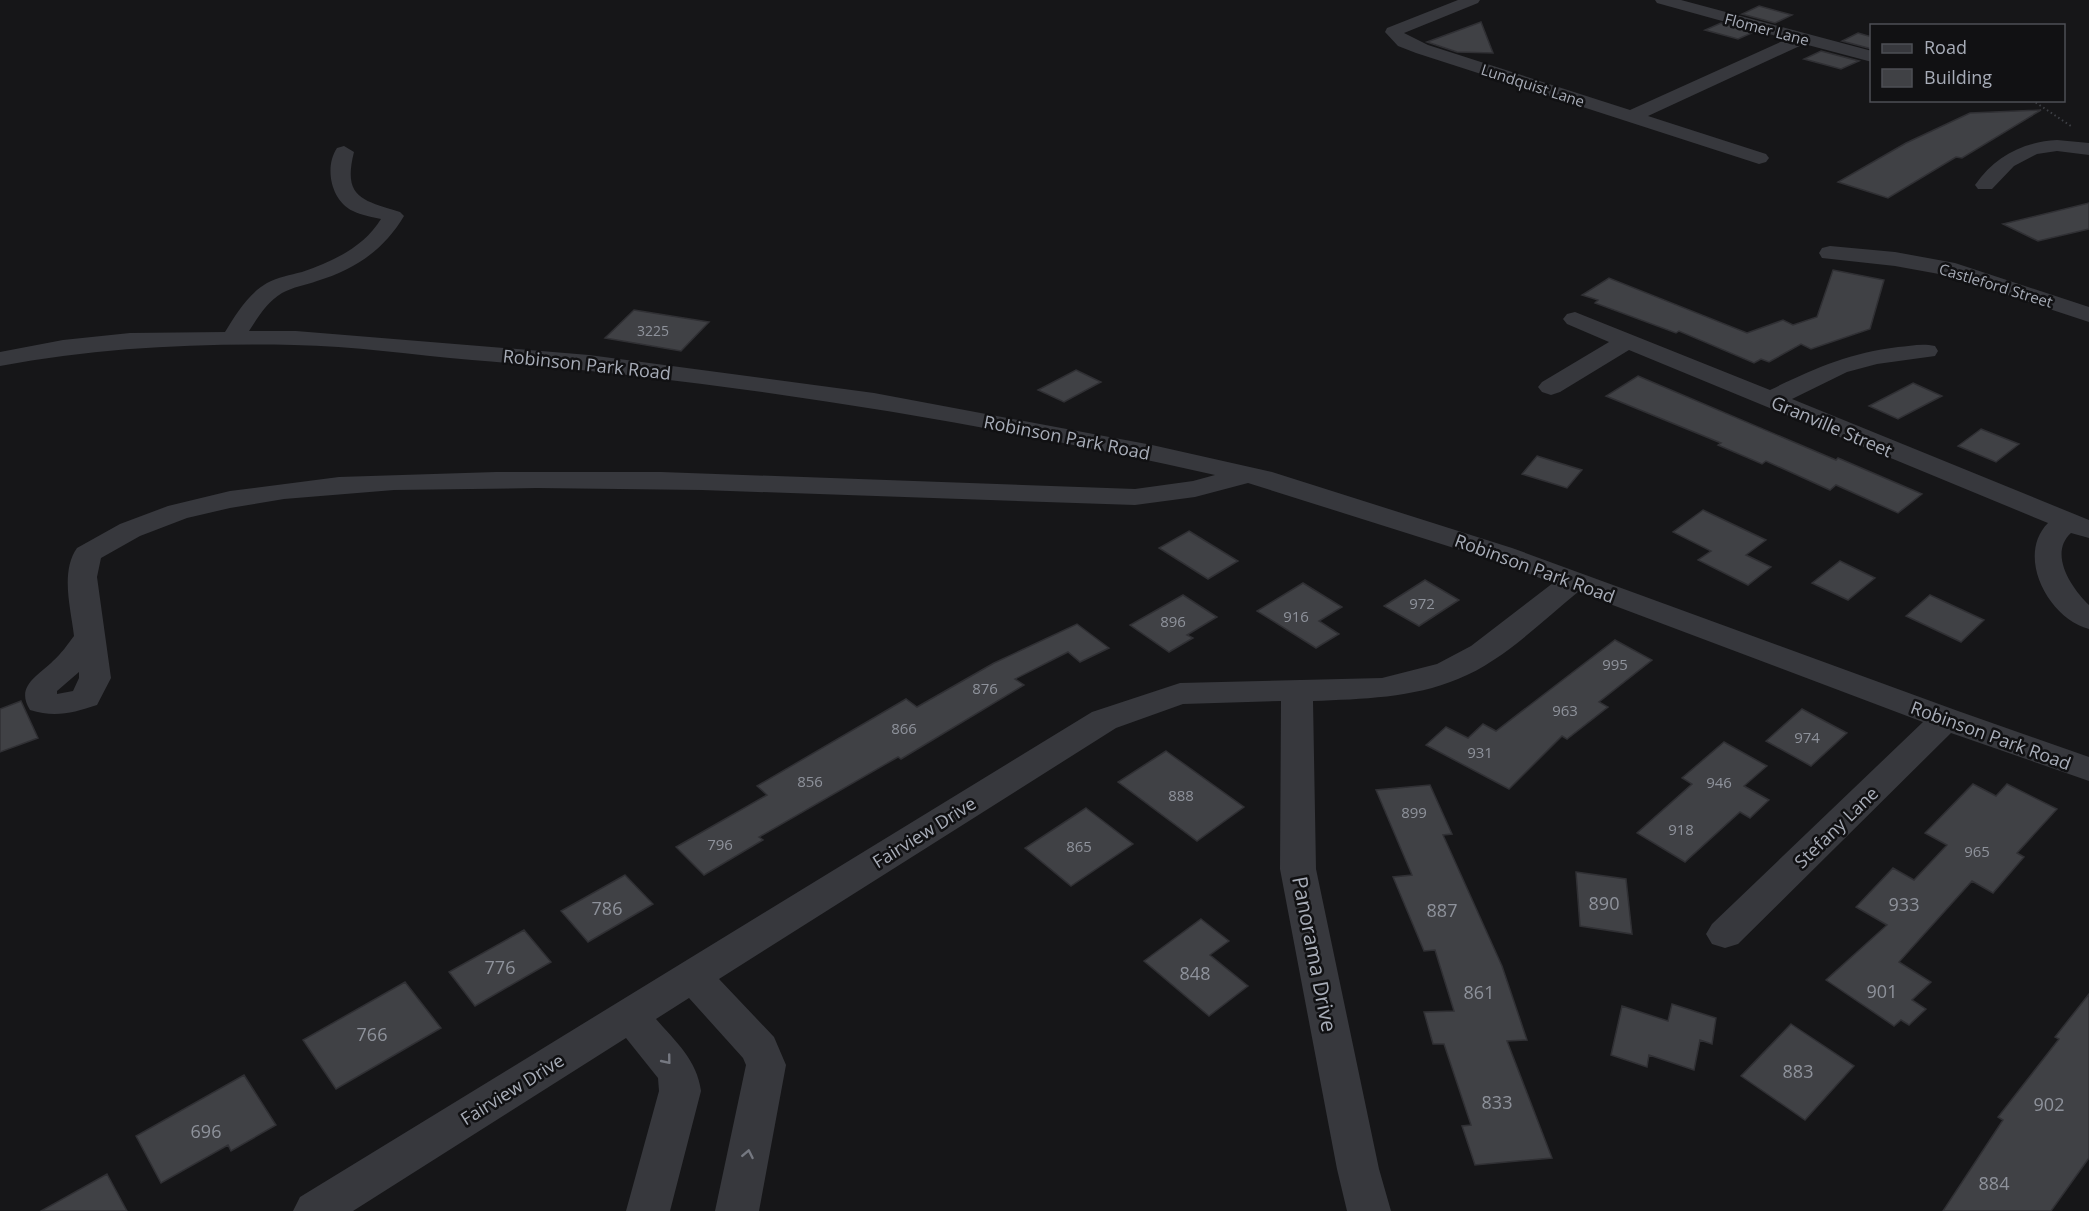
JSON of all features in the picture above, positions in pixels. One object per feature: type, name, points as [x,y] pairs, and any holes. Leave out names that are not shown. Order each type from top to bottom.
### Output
[{"type":"street","name":"Lundquist Lane","points":[[1473,0],[1393,32],[1404,42],[1422,49],[1759,158]]},
{"type":"street","name":"Flomer Lane","points":[[1662,0],[1870,56]]},
{"type":"street","points":[[1710,13],[1739,0]]},
{"type":"street","points":[[1631,117],[1803,38]]},
{"type":"street","points":[[1985,185],[2002,165],[2033,148],[2084,141]]},
{"type":"street","points":[[232,339],[261,298],[275,287],[346,262],[382,234],[389,223],[393,216],[360,207],[350,199],[340,178],[339,166],[344,153]]},
{"type":"street","name":"Castleford Street","points":[[1830,253],[1895,259],[1955,270],[2089,315]]},
{"type":"street","name":"Granville Street","points":[[1575,320],[2077,526]]},
{"type":"street","name":"Robinson Park Road","points":[[0,359],[63,346],[130,340],[296,338],[601,363],[874,401],[1152,453],[1248,474],[1480,547],[1946,719],[2089,769]]},
{"type":"street","points":[[1551,387],[1627,341]]},
{"type":"street","points":[[1769,400],[1838,367],[1876,357],[1926,351]]},
{"type":"street","points":[[90,637],[82,577],[87,554],[114,536],[151,521],[193,507],[242,498],[413,481],[646,478],[1135,497],[1195,489],[1248,474]]},
{"type":"street","points":[[2077,526],[2052,537],[2047,557],[2051,572],[2065,598],[2089,620]]},
{"type":"street","name":"Fairview Drive","points":[[315,1211],[1104,720],[1180,694],[1382,688],[1447,672],[1482,653],[1574,581]]},
{"type":"street","name":"Panorama Drive","points":[[1297,692],[1298,869],[1358,1169],[1369,1211]]},
{"type":"street","name":"Stefany Lane","points":[[1725,934],[1946,719]]},
{"type":"street","points":[[693,976],[760,1050],[766,1065],[737,1211]]},
{"type":"street","points":[[630,1015],[678,1073],[680,1091],[648,1211]]},
{"type":"path","points":[[2035,102],[2084,141]]},
{"type":"building","points":[[1759,6],[1792,15],[1775,23],[1742,14]]},
{"type":"building","points":[[1481,22],[1493,53],[1457,52],[1427,42]]},
{"type":"building","points":[[1721,23],[1754,32],[1738,39],[1705,30]]},
{"type":"building","points":[[1858,33],[1870,36],[1870,48],[1842,41]]},
{"type":"building","points":[[1821,51],[1859,61],[1841,69],[1804,59]]},
{"type":"building","points":[[2041,110],[1962,158],[1956,157],[1888,198],[1838,182],[1906,143],[1970,113]]},
{"type":"building","points":[[2089,203],[2089,229],[2038,241],[2003,224]]},
{"type":"building","points":[[1833,270],[1884,280],[1870,329],[1811,349],[1801,344],[1769,362],[1761,359],[1754,363],[1679,331],[1676,333],[1595,303],[1598,300],[1582,295],[1609,278],[1747,333],[1783,320],[1793,325],[1817,317]]},
{"type":"building","points":[[634,310],[709,322],[681,351],[605,338]]},
{"type":"building","points":[[1076,370],[1101,382],[1064,402],[1038,390]]},
{"type":"building","points":[[1638,376],[1922,494],[1898,513],[1836,485],[1830,490],[1766,461],[1762,464],[1718,445],[1721,443],[1606,396]]},
{"type":"building","points":[[1913,383],[1942,396],[1898,419],[1869,406]]},
{"type":"building","points":[[1981,429],[2019,444],[1996,462],[1958,446]]},
{"type":"building","points":[[1537,456],[1582,470],[1567,488],[1522,474]]},
{"type":"building","points":[[1703,510],[1766,540],[1746,555],[1771,567],[1748,585],[1698,560],[1711,551],[1673,532]]},
{"type":"building","points":[[1189,531],[1238,561],[1208,579],[1159,548]]},
{"type":"building","points":[[1840,561],[1875,578],[1848,600],[1812,583]]},
{"type":"building","points":[[1425,580],[1459,600],[1419,626],[1384,606]]},
{"type":"building","points":[[1303,583],[1342,607],[1319,621],[1339,634],[1316,648],[1257,611]]},
{"type":"building","points":[[1183,595],[1217,617],[1187,635],[1193,638],[1169,652],[1130,625]]},
{"type":"building","points":[[1930,595],[1984,620],[1961,642],[1906,616]]},
{"type":"building","points":[[1077,624],[1109,648],[1080,662],[1068,652],[1015,679],[1024,685],[901,759],[898,757],[759,837],[763,840],[704,875],[676,847],[767,795],[757,786],[906,699],[917,707],[994,663]]},
{"type":"building","points":[[1615,640],[1652,660],[1599,702],[1608,707],[1567,739],[1562,736],[1509,789],[1426,745],[1446,727],[1468,738],[1483,724],[1496,731]]},
{"type":"building","points":[[21,701],[38,738],[0,752],[0,709]]},
{"type":"building","points":[[1802,709],[1847,733],[1811,766],[1766,741]]},
{"type":"building","points":[[1724,742],[1767,766],[1744,786],[1769,800],[1750,818],[1740,812],[1685,862],[1637,833],[1692,784],[1682,778]]},
{"type":"building","points":[[1166,751],[1244,807],[1197,841],[1118,782]]},
{"type":"building","points":[[1973,784],[1996,796],[2007,784],[2057,809],[2017,853],[2024,857],[1993,893],[1972,881],[1899,962],[1931,982],[1912,1000],[1926,1009],[1909,1025],[1901,1020],[1894,1026],[1826,980],[1887,925],[1856,907],[1893,868],[1914,880],[1947,845],[1925,833]]},
{"type":"building","points":[[1430,785],[1452,834],[1443,835],[1502,966],[1527,1040],[1507,1041],[1552,1158],[1475,1165],[1462,1126],[1471,1125],[1444,1044],[1433,1044],[1424,1012],[1454,1011],[1435,950],[1424,951],[1393,877],[1412,875],[1376,790]]},
{"type":"building","points":[[1086,808],[1133,844],[1071,886],[1025,848]]},
{"type":"building","points":[[1576,872],[1626,879],[1632,934],[1580,926]]},
{"type":"building","points":[[625,875],[653,904],[588,942],[561,911]]},
{"type":"building","points":[[1201,919],[1229,941],[1210,955],[1248,986],[1209,1016],[1144,961]]},
{"type":"building","points":[[524,930],[551,962],[475,1006],[449,972]]},
{"type":"building","points":[[405,982],[441,1028],[336,1089],[303,1040]]},
{"type":"building","points":[[2089,994],[2089,1158],[2051,1211],[1943,1211],[2003,1120],[1998,1117],[2059,1039],[2055,1037]]},
{"type":"building","points":[[1672,1004],[1716,1018],[1712,1044],[1700,1040],[1694,1070],[1649,1055],[1647,1067],[1611,1055],[1622,1006],[1668,1021]]},
{"type":"building","points":[[1791,1024],[1854,1066],[1805,1120],[1741,1076]]},
{"type":"building","points":[[244,1075],[276,1125],[231,1151],[228,1145],[161,1183],[136,1136]]},
{"type":"building","points":[[107,1174],[127,1211],[41,1211]]}]
